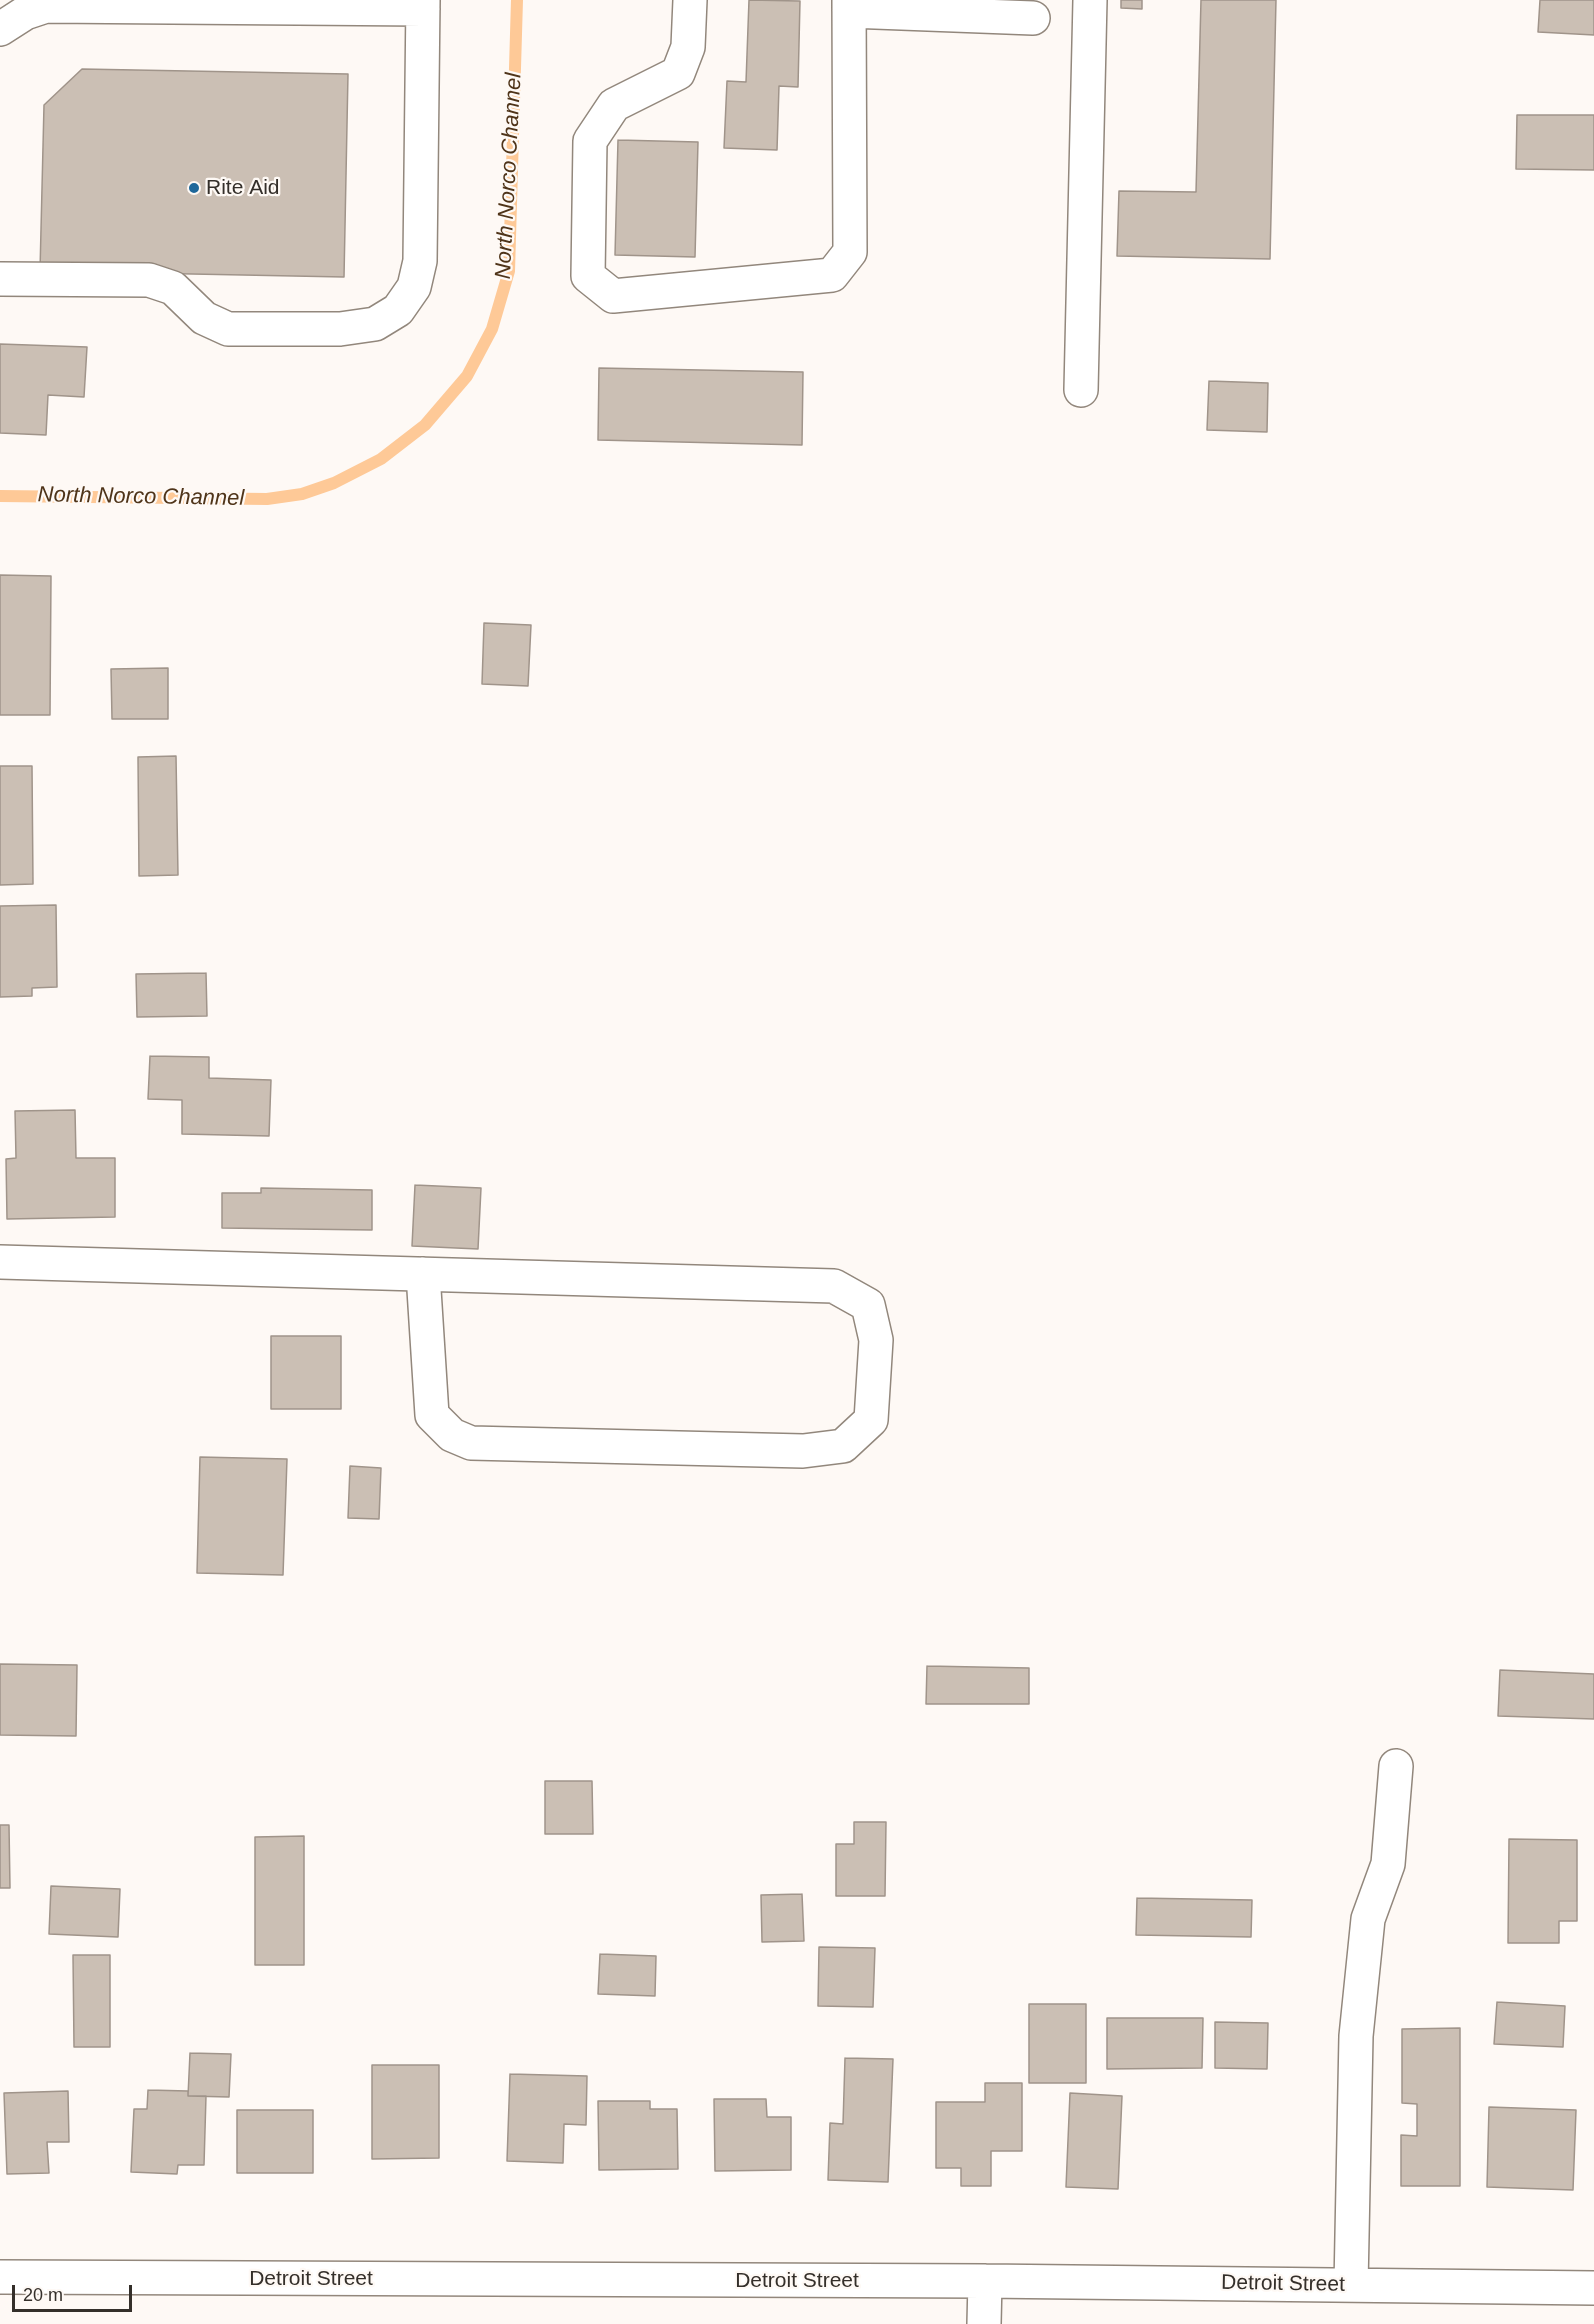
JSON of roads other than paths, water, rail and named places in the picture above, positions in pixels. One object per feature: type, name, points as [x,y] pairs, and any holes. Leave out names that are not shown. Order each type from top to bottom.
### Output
[{"type":"street","points":[[690,0],[688,47],[678,73],[614,105],[590,141],[588,276],[613,296],[832,275],[850,252],[849,5],[1033,18]]},
{"type":"street","points":[[1081,390],[1090,0]]},
{"type":"street","points":[[0,29],[25,13],[46,6],[423,4],[420,261],[414,287],[398,310],[375,324],[340,329],[228,329],[204,318],[172,288],[149,280],[0,279]]},
{"type":"street","points":[[0,1262],[423,1274],[834,1286],[868,1305],[876,1340],[871,1420],[843,1446],[803,1451],[471,1443],[452,1435],[432,1415],[423,1274]]},
{"type":"street","points":[[1351,2285],[1356,2036],[1368,1919],[1388,1864],[1396,1766]]},
{"type":"street","name":"Detroit Street","points":[[0,2277],[985,2281],[1594,2288]]},
{"type":"street","points":[[984,2324],[985,2281]]},
{"type":"waterway","name":"North Norco Channel","points":[[0,496],[267,499],[302,494],[334,483],[381,459],[425,425],[467,376],[492,329],[509,271],[517,0]]},
{"type":"place","name":"Rite Aid","points":[[194,188]]}]
